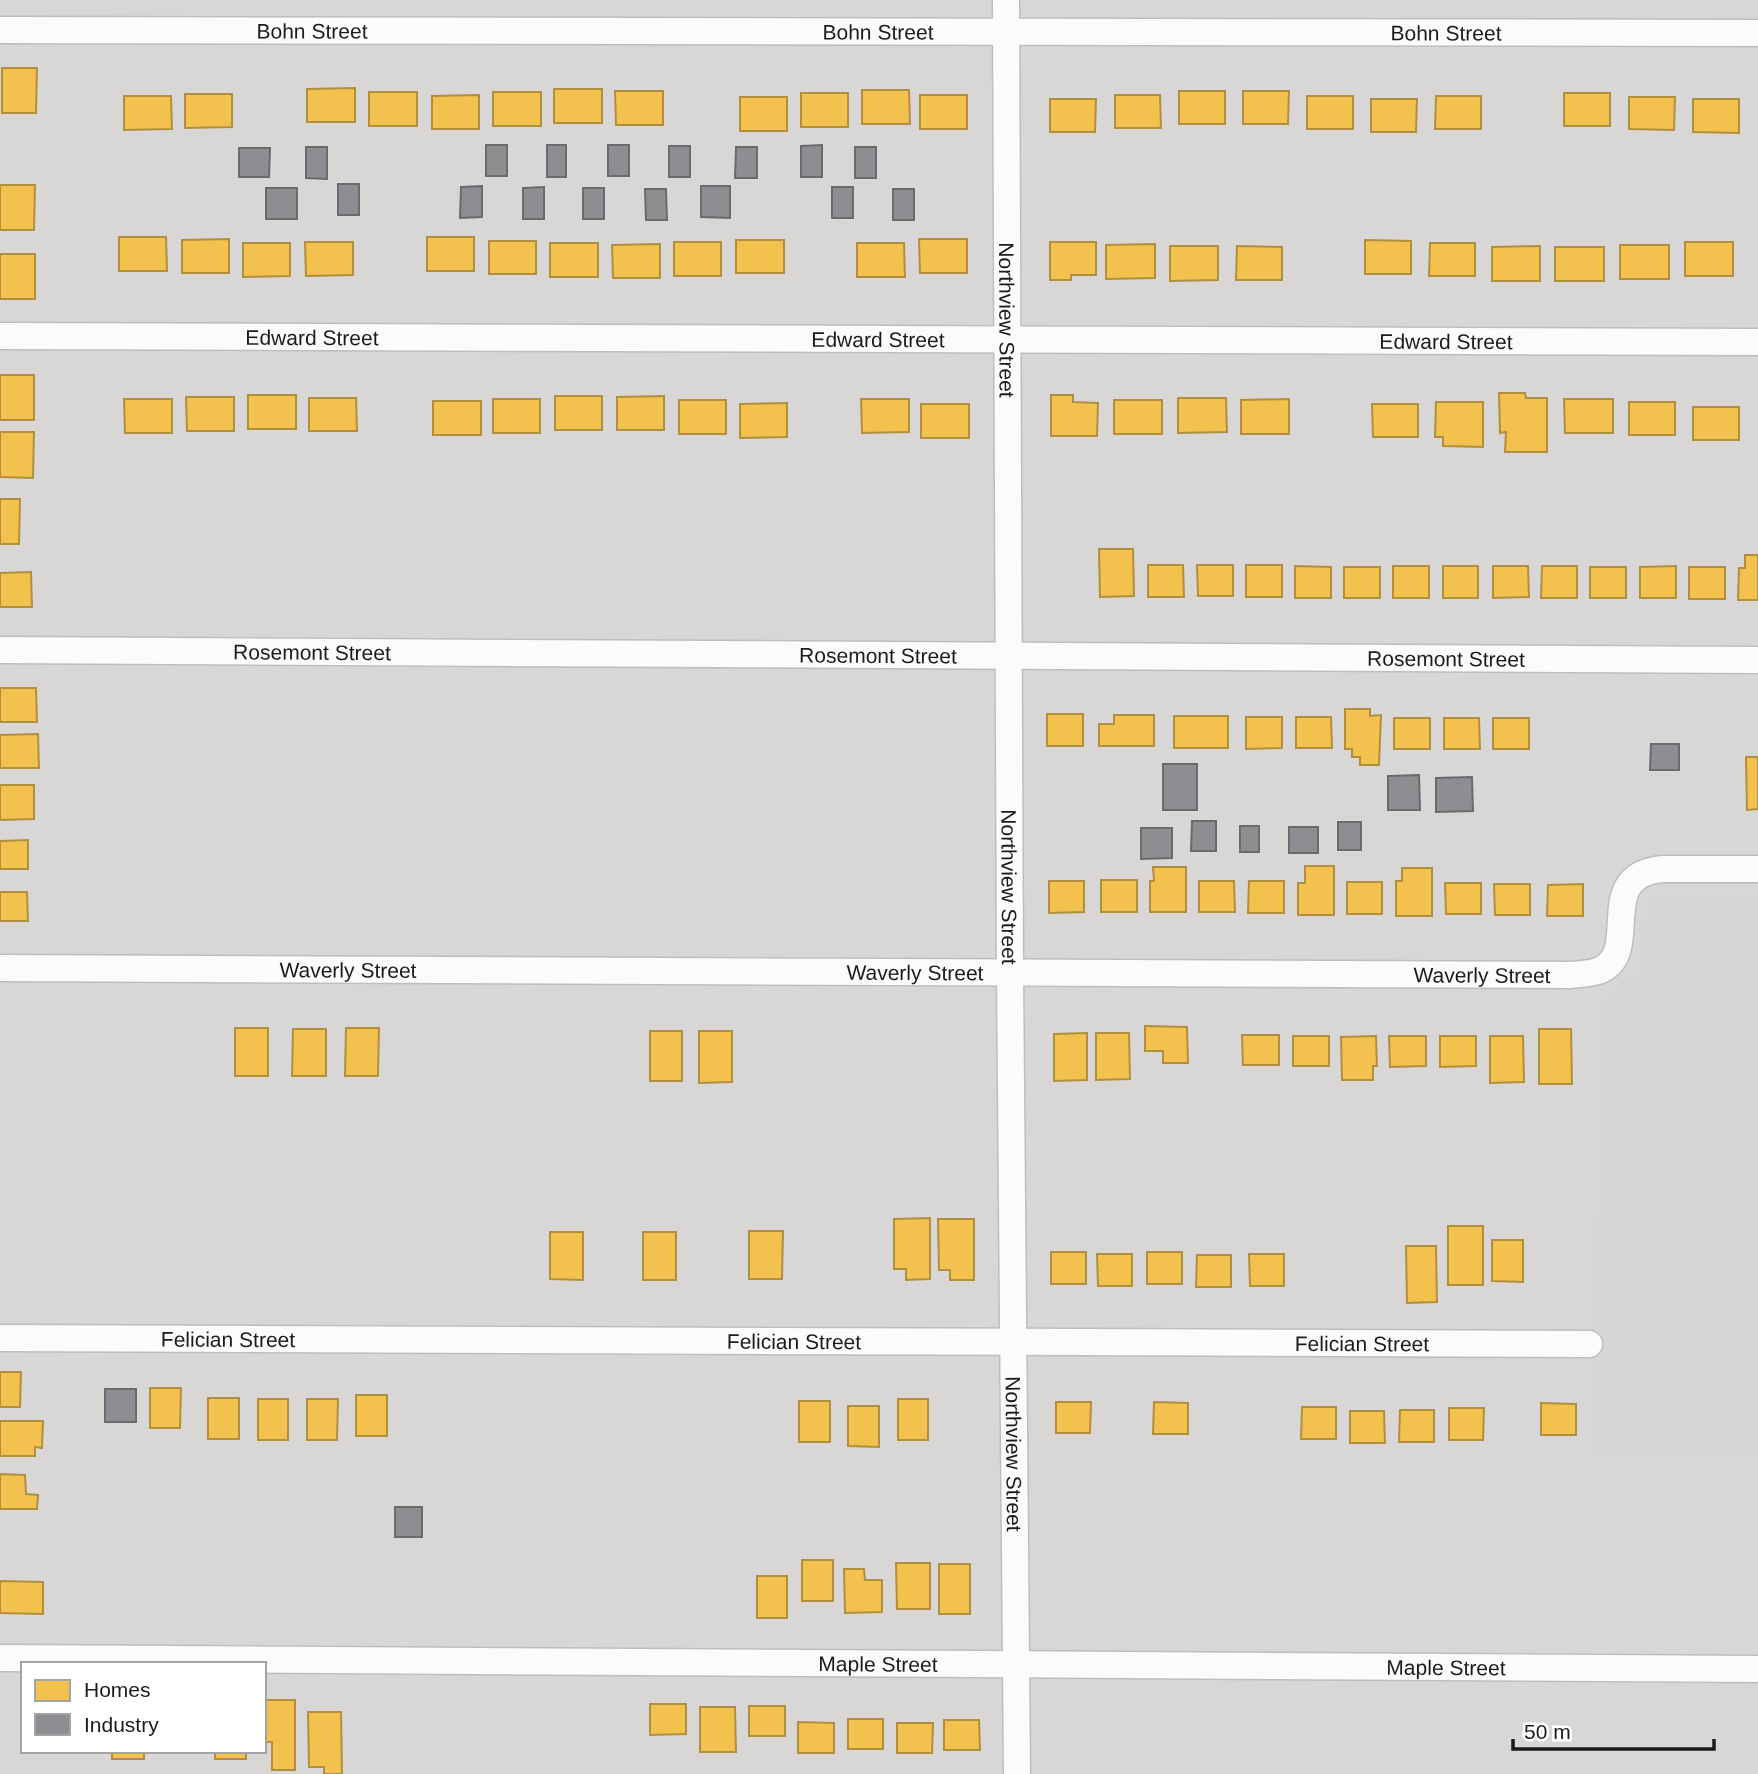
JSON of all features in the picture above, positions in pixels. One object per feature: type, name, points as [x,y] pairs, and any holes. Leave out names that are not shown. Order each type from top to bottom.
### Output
[{"type":"street","name":"Northview Street","points":[[1006,0],[1017,1774]]},
{"type":"street","name":"Bohn Street","points":[[0,30],[1758,33]]},
{"type":"street","name":"Edward Street","points":[[0,336],[1758,342]]},
{"type":"street","name":"Rosemont Street","points":[[0,650],[1758,660]]},
{"type":"street","name":"Waverly Street","points":[[0,968],[1587,974],[1600,971],[1618,951],[1622,899],[1629,885],[1639,876],[1663,869],[1758,869]]},
{"type":"street","name":"Felician Street","points":[[0,1338],[1588,1344]]},
{"type":"street","name":"Maple Street","points":[[0,1658],[1758,1669]]},
{"type":"shaded area","points":[[0,0],[1758,0],[1758,1774],[0,1774]]},
{"type":"shaded area","points":[[1645,897],[1758,898],[1758,1452],[1591,1452],[1601,999],[1642,969]]},
{"type":"building: Homes","points":[[2,68],[37,68],[36,113],[2,113]]},
{"type":"building: Homes","points":[[355,88],[355,122],[307,122],[307,89]]},
{"type":"building: Homes","points":[[554,89],[602,89],[602,123],[554,123]]},
{"type":"building: Homes","points":[[862,90],[909,90],[910,124],[862,124]]},
{"type":"building: Homes","points":[[615,91],[663,91],[663,125],[616,125]]},
{"type":"building: Homes","points":[[1179,91],[1225,91],[1225,124],[1179,124]]},
{"type":"building: Homes","points":[[1243,91],[1289,91],[1288,124],[1243,124]]},
{"type":"building: Homes","points":[[369,92],[417,92],[417,126],[369,126]]},
{"type":"building: Homes","points":[[493,92],[541,92],[541,126],[493,126]]},
{"type":"building: Homes","points":[[801,93],[848,93],[848,127],[801,127]]},
{"type":"building: Homes","points":[[1564,93],[1610,93],[1610,126],[1564,126]]},
{"type":"building: Homes","points":[[185,94],[232,94],[232,127],[185,128]]},
{"type":"building: Homes","points":[[479,95],[479,129],[432,129],[432,96]]},
{"type":"building: Homes","points":[[920,95],[967,95],[967,129],[920,129]]},
{"type":"building: Homes","points":[[1115,95],[1160,95],[1161,128],[1115,128]]},
{"type":"building: Homes","points":[[124,96],[171,96],[172,129],[124,130]]},
{"type":"building: Homes","points":[[1307,96],[1353,96],[1353,129],[1307,129]]},
{"type":"building: Homes","points":[[1436,96],[1481,96],[1481,129],[1435,129]]},
{"type":"building: Homes","points":[[740,97],[787,97],[787,131],[740,131]]},
{"type":"building: Homes","points":[[1629,97],[1675,97],[1674,130],[1629,129]]},
{"type":"building: Homes","points":[[1050,99],[1096,99],[1095,132],[1050,132]]},
{"type":"building: Homes","points":[[1371,99],[1417,99],[1416,132],[1371,132]]},
{"type":"building: Homes","points":[[1693,99],[1739,99],[1739,133],[1693,132]]},
{"type":"building: Homes","points":[[0,185],[35,185],[34,230],[0,230]]},
{"type":"building: Homes","points":[[119,237],[166,237],[167,271],[119,271]]},
{"type":"building: Homes","points":[[427,237],[474,237],[474,271],[427,271]]},
{"type":"building: Homes","points":[[229,239],[229,273],[182,273],[182,240]]},
{"type":"building: Homes","points":[[919,239],[967,239],[967,273],[920,273]]},
{"type":"building: Homes","points":[[736,240],[784,240],[784,273],[736,273]]},
{"type":"building: Homes","points":[[1365,240],[1411,241],[1411,274],[1365,274]]},
{"type":"building: Homes","points":[[489,241],[536,241],[536,274],[489,274]]},
{"type":"building: Homes","points":[[305,242],[353,242],[353,275],[306,276]]},
{"type":"building: Homes","points":[[674,242],[721,242],[721,276],[674,276]]},
{"type":"building: Homes","points":[[1050,242],[1096,242],[1096,275],[1071,275],[1071,280],[1050,280]]},
{"type":"building: Homes","points":[[1685,242],[1733,242],[1733,276],[1685,276]]},
{"type":"building: Homes","points":[[243,243],[290,243],[290,276],[243,277]]},
{"type":"building: Homes","points":[[550,243],[598,243],[598,277],[550,277]]},
{"type":"building: Homes","points":[[857,243],[904,243],[905,277],[857,277]]},
{"type":"building: Homes","points":[[1430,243],[1475,243],[1475,276],[1429,276]]},
{"type":"building: Homes","points":[[660,244],[660,278],[613,278],[612,245]]},
{"type":"building: Homes","points":[[1155,244],[1155,278],[1106,279],[1106,245]]},
{"type":"building: Homes","points":[[1620,245],[1669,245],[1669,279],[1620,279]]},
{"type":"building: Homes","points":[[1170,246],[1218,246],[1218,280],[1170,281]]},
{"type":"building: Homes","points":[[1237,246],[1282,247],[1282,280],[1236,280]]},
{"type":"building: Homes","points":[[1540,246],[1540,281],[1492,281],[1492,247]]},
{"type":"building: Homes","points":[[1555,247],[1604,247],[1604,281],[1555,281]]},
{"type":"building: Homes","points":[[0,254],[35,254],[35,299],[0,299]]},
{"type":"building: Homes","points":[[0,375],[34,375],[34,420],[0,420]]},
{"type":"building: Homes","points":[[1499,393],[1525,393],[1526,398],[1547,398],[1547,452],[1505,452],[1506,432],[1500,433]]},
{"type":"building: Homes","points":[[248,395],[296,395],[296,429],[248,429]]},
{"type":"building: Homes","points":[[1051,395],[1073,395],[1073,402],[1098,403],[1097,436],[1051,436]]},
{"type":"building: Homes","points":[[555,396],[602,396],[602,430],[555,430]]},
{"type":"building: Homes","points":[[664,396],[664,430],[617,430],[617,397]]},
{"type":"building: Homes","points":[[186,397],[234,397],[234,431],[187,431]]},
{"type":"building: Homes","points":[[309,398],[356,398],[357,431],[309,431]]},
{"type":"building: Homes","points":[[1178,398],[1226,398],[1227,432],[1178,433]]},
{"type":"building: Homes","points":[[124,399],[172,399],[172,433],[125,433]]},
{"type":"building: Homes","points":[[493,399],[540,399],[540,433],[493,433]]},
{"type":"building: Homes","points":[[861,399],[909,399],[909,432],[862,433]]},
{"type":"building: Homes","points":[[1289,399],[1289,434],[1241,434],[1241,400]]},
{"type":"building: Homes","points":[[1564,399],[1613,399],[1613,433],[1565,433]]},
{"type":"building: Homes","points":[[679,400],[726,400],[726,434],[679,434]]},
{"type":"building: Homes","points":[[1114,400],[1162,400],[1162,434],[1114,434]]},
{"type":"building: Homes","points":[[433,401],[481,401],[481,435],[433,435]]},
{"type":"building: Homes","points":[[1436,402],[1483,402],[1483,447],[1443,446],[1443,437],[1435,437]]},
{"type":"building: Homes","points":[[1629,402],[1675,402],[1675,435],[1629,435]]},
{"type":"building: Homes","points":[[787,403],[787,437],[740,438],[740,404]]},
{"type":"building: Homes","points":[[921,404],[969,404],[969,438],[921,438]]},
{"type":"building: Homes","points":[[1372,404],[1418,404],[1418,437],[1373,437]]},
{"type":"building: Homes","points":[[1693,407],[1739,407],[1739,440],[1693,440]]},
{"type":"building: Homes","points":[[0,432],[34,432],[33,478],[0,477]]},
{"type":"building: Homes","points":[[0,499],[20,499],[19,544],[0,544]]},
{"type":"building: Homes","points":[[1099,549],[1133,549],[1134,596],[1100,597]]},
{"type":"building: Homes","points":[[1745,555],[1758,555],[1758,600],[1738,600],[1739,568],[1745,568]]},
{"type":"building: Homes","points":[[1148,565],[1183,565],[1184,597],[1148,597]]},
{"type":"building: Homes","points":[[1197,565],[1233,565],[1233,596],[1198,596]]},
{"type":"building: Homes","points":[[1246,565],[1282,565],[1282,597],[1246,597]]},
{"type":"building: Homes","points":[[1295,566],[1331,567],[1331,598],[1295,598]]},
{"type":"building: Homes","points":[[1393,566],[1429,566],[1429,598],[1393,598]]},
{"type":"building: Homes","points":[[1443,566],[1478,566],[1478,598],[1443,598]]},
{"type":"building: Homes","points":[[1493,566],[1528,566],[1529,597],[1493,598]]},
{"type":"building: Homes","points":[[1542,566],[1577,566],[1577,598],[1541,598]]},
{"type":"building: Homes","points":[[1676,566],[1676,598],[1640,598],[1640,567]]},
{"type":"building: Homes","points":[[1344,567],[1380,567],[1380,598],[1344,598]]},
{"type":"building: Homes","points":[[1590,567],[1626,567],[1626,598],[1590,598]]},
{"type":"building: Homes","points":[[1689,567],[1725,567],[1725,599],[1689,599]]},
{"type":"building: Homes","points":[[31,572],[32,607],[0,607],[0,573]]},
{"type":"building: Homes","points":[[0,688],[36,688],[37,722],[0,722]]},
{"type":"building: Homes","points":[[1345,709],[1370,709],[1370,716],[1381,715],[1379,765],[1360,765],[1360,757],[1352,757],[1352,749],[1345,749]]},
{"type":"building: Homes","points":[[1047,714],[1083,714],[1083,746],[1047,746]]},
{"type":"building: Homes","points":[[1114,715],[1154,715],[1154,746],[1099,746],[1099,724],[1114,724]]},
{"type":"building: Homes","points":[[1174,716],[1228,716],[1228,748],[1174,748]]},
{"type":"building: Homes","points":[[1246,717],[1282,717],[1282,748],[1246,749]]},
{"type":"building: Homes","points":[[1296,717],[1331,717],[1332,748],[1296,748]]},
{"type":"building: Homes","points":[[1394,718],[1430,718],[1430,749],[1394,749]]},
{"type":"building: Homes","points":[[1444,718],[1479,718],[1480,749],[1444,749]]},
{"type":"building: Homes","points":[[1493,718],[1529,718],[1529,749],[1493,749]]},
{"type":"building: Homes","points":[[38,734],[39,768],[0,768],[0,735]]},
{"type":"building: Homes","points":[[1746,757],[1758,757],[1758,809],[1747,810]]},
{"type":"building: Homes","points":[[0,785],[34,785],[34,819],[0,820]]},
{"type":"building: Homes","points":[[28,840],[28,869],[0,869],[0,841]]},
{"type":"building: Homes","points":[[1305,866],[1334,866],[1334,915],[1298,915],[1298,883],[1305,883]]},
{"type":"building: Homes","points":[[1153,867],[1186,867],[1186,912],[1150,912]]},
{"type":"building: Homes","points":[[1402,868],[1432,868],[1432,916],[1396,916],[1396,881],[1402,881]]},
{"type":"building: Homes","points":[[1101,880],[1137,880],[1137,912],[1101,912]]},
{"type":"building: Homes","points":[[1049,881],[1084,881],[1084,912],[1049,913]]},
{"type":"building: Homes","points":[[1199,881],[1234,881],[1235,912],[1199,912]]},
{"type":"building: Homes","points":[[1249,881],[1284,881],[1284,913],[1248,913]]},
{"type":"building: Homes","points":[[1347,882],[1382,882],[1382,914],[1347,914]]},
{"type":"building: Homes","points":[[1445,883],[1481,883],[1481,914],[1446,914]]},
{"type":"building: Homes","points":[[1494,884],[1530,884],[1530,915],[1495,915]]},
{"type":"building: Homes","points":[[1583,884],[1583,916],[1547,916],[1548,885]]},
{"type":"building: Homes","points":[[0,892],[27,892],[28,921],[0,921]]},
{"type":"building: Homes","points":[[1145,1026],[1187,1027],[1188,1063],[1163,1063],[1163,1051],[1145,1051]]},
{"type":"building: Homes","points":[[235,1028],[268,1028],[268,1076],[235,1076]]},
{"type":"building: Homes","points":[[346,1028],[379,1028],[378,1076],[345,1076]]},
{"type":"building: Homes","points":[[293,1029],[326,1029],[326,1076],[292,1076]]},
{"type":"building: Homes","points":[[1539,1029],[1571,1029],[1572,1084],[1539,1084]]},
{"type":"building: Homes","points":[[650,1031],[682,1031],[682,1081],[650,1081]]},
{"type":"building: Homes","points":[[699,1031],[732,1031],[732,1082],[699,1083]]},
{"type":"building: Homes","points":[[1087,1033],[1087,1080],[1054,1081],[1054,1034]]},
{"type":"building: Homes","points":[[1096,1033],[1129,1033],[1130,1079],[1096,1080]]},
{"type":"building: Homes","points":[[1242,1035],[1279,1035],[1279,1065],[1243,1065]]},
{"type":"building: Homes","points":[[1293,1036],[1329,1036],[1329,1066],[1293,1066]]},
{"type":"building: Homes","points":[[1376,1036],[1377,1066],[1373,1066],[1373,1080],[1342,1080],[1341,1037]]},
{"type":"building: Homes","points":[[1389,1036],[1426,1036],[1426,1066],[1390,1067]]},
{"type":"building: Homes","points":[[1440,1036],[1476,1036],[1476,1066],[1440,1067]]},
{"type":"building: Homes","points":[[1490,1036],[1523,1036],[1524,1082],[1490,1083]]},
{"type":"building: Homes","points":[[930,1218],[930,1279],[906,1280],[906,1269],[894,1269],[894,1219]]},
{"type":"building: Homes","points":[[938,1219],[974,1219],[974,1280],[950,1280],[950,1270],[939,1270]]},
{"type":"building: Homes","points":[[1448,1226],[1483,1226],[1483,1285],[1448,1285]]},
{"type":"building: Homes","points":[[749,1231],[783,1231],[782,1279],[749,1279]]},
{"type":"building: Homes","points":[[550,1232],[583,1232],[583,1280],[550,1279]]},
{"type":"building: Homes","points":[[643,1232],[676,1232],[676,1280],[643,1280]]},
{"type":"building: Homes","points":[[1492,1240],[1523,1240],[1523,1282],[1492,1281]]},
{"type":"building: Homes","points":[[1406,1246],[1436,1246],[1437,1302],[1407,1303]]},
{"type":"building: Homes","points":[[1051,1252],[1086,1252],[1086,1284],[1051,1284]]},
{"type":"building: Homes","points":[[1147,1252],[1182,1252],[1182,1284],[1147,1284]]},
{"type":"building: Homes","points":[[1097,1254],[1132,1254],[1132,1286],[1098,1286]]},
{"type":"building: Homes","points":[[1249,1254],[1284,1254],[1284,1286],[1250,1286]]},
{"type":"building: Homes","points":[[1197,1255],[1231,1255],[1231,1287],[1196,1287]]},
{"type":"building: Homes","points":[[0,1372],[21,1372],[20,1407],[0,1407]]},
{"type":"building: Homes","points":[[150,1388],[181,1388],[180,1428],[150,1428]]},
{"type":"building: Homes","points":[[356,1395],[387,1395],[387,1436],[356,1436]]},
{"type":"building: Homes","points":[[208,1398],[239,1398],[239,1439],[208,1439]]},
{"type":"building: Homes","points":[[258,1399],[288,1399],[288,1440],[258,1440]]},
{"type":"building: Homes","points":[[307,1399],[338,1399],[337,1440],[307,1440]]},
{"type":"building: Homes","points":[[898,1399],[928,1399],[928,1440],[898,1440]]},
{"type":"building: Homes","points":[[799,1401],[830,1401],[830,1442],[799,1442]]},
{"type":"building: Homes","points":[[1056,1402],[1091,1402],[1090,1433],[1056,1433]]},
{"type":"building: Homes","points":[[1154,1402],[1188,1403],[1188,1434],[1153,1434]]},
{"type":"building: Homes","points":[[1541,1403],[1576,1404],[1576,1435],[1541,1435]]},
{"type":"building: Homes","points":[[848,1406],[879,1406],[879,1447],[848,1446]]},
{"type":"building: Homes","points":[[1302,1407],[1336,1407],[1336,1439],[1301,1439]]},
{"type":"building: Homes","points":[[1449,1408],[1484,1408],[1483,1440],[1449,1440]]},
{"type":"building: Homes","points":[[1400,1410],[1434,1410],[1434,1442],[1399,1442]]},
{"type":"building: Homes","points":[[1350,1411],[1384,1411],[1385,1443],[1350,1443]]},
{"type":"building: Homes","points":[[0,1421],[43,1421],[42,1448],[35,1447],[35,1456],[0,1456]]},
{"type":"building: Homes","points":[[0,1474],[25,1475],[26,1494],[38,1495],[37,1509],[0,1509]]},
{"type":"building: Homes","points":[[802,1560],[833,1560],[833,1601],[802,1601]]},
{"type":"building: Homes","points":[[896,1563],[930,1563],[930,1609],[897,1609]]},
{"type":"building: Homes","points":[[939,1564],[970,1564],[970,1614],[939,1614]]},
{"type":"building: Homes","points":[[844,1569],[864,1569],[865,1580],[882,1580],[882,1612],[845,1613]]},
{"type":"building: Homes","points":[[757,1576],[787,1576],[787,1618],[757,1618]]},
{"type":"building: Homes","points":[[0,1581],[43,1582],[43,1614],[0,1613]]},
{"type":"building: Homes","points":[[266,1700],[295,1700],[295,1770],[272,1770],[272,1742],[266,1742]]},
{"type":"building: Homes","points":[[650,1704],[686,1704],[686,1734],[650,1735]]},
{"type":"building: Homes","points":[[749,1706],[785,1706],[785,1736],[749,1736]]},
{"type":"building: Homes","points":[[700,1707],[735,1707],[736,1752],[700,1752]]},
{"type":"building: Homes","points":[[308,1712],[341,1712],[342,1774],[324,1774],[324,1767],[309,1767]]},
{"type":"building: Homes","points":[[848,1719],[883,1719],[883,1749],[848,1749]]},
{"type":"building: Homes","points":[[944,1720],[979,1720],[980,1750],[944,1750]]},
{"type":"building: Homes","points":[[798,1722],[834,1723],[834,1753],[798,1753]]},
{"type":"building: Homes","points":[[897,1723],[933,1723],[932,1753],[897,1753]]},
{"type":"building: Homes","points":[[112,1753],[144,1753],[144,1759],[112,1759]]},
{"type":"building: Homes","points":[[215,1753],[246,1753],[246,1759],[215,1759]]},
{"type":"building: Industry","points":[[486,145],[507,145],[507,176],[486,176]]},
{"type":"building: Industry","points":[[547,145],[566,145],[566,177],[547,177]]},
{"type":"building: Industry","points":[[608,145],[629,145],[629,176],[608,176]]},
{"type":"building: Industry","points":[[822,145],[822,177],[801,177],[801,146]]},
{"type":"building: Industry","points":[[669,146],[690,146],[690,177],[669,177]]},
{"type":"building: Industry","points":[[306,147],[327,147],[327,179],[306,178]]},
{"type":"building: Industry","points":[[736,147],[757,147],[757,178],[735,178]]},
{"type":"building: Industry","points":[[855,147],[876,147],[876,178],[855,178]]},
{"type":"building: Industry","points":[[239,148],[270,148],[269,177],[239,177]]},
{"type":"building: Industry","points":[[338,184],[359,184],[359,215],[338,215]]},
{"type":"building: Industry","points":[[482,186],[482,217],[460,218],[461,187]]},
{"type":"building: Industry","points":[[701,186],[730,186],[730,218],[701,217]]},
{"type":"building: Industry","points":[[544,187],[544,219],[523,219],[523,188]]},
{"type":"building: Industry","points":[[832,187],[853,187],[853,218],[832,218]]},
{"type":"building: Industry","points":[[266,188],[297,188],[297,219],[266,219]]},
{"type":"building: Industry","points":[[583,188],[604,188],[604,219],[583,219]]},
{"type":"building: Industry","points":[[645,189],[666,189],[667,220],[646,220]]},
{"type":"building: Industry","points":[[893,189],[914,189],[914,220],[893,220]]},
{"type":"building: Industry","points":[[1651,744],[1679,744],[1679,770],[1650,770]]},
{"type":"building: Industry","points":[[1163,764],[1197,764],[1197,810],[1163,810]]},
{"type":"building: Industry","points":[[1419,775],[1420,810],[1388,810],[1388,776]]},
{"type":"building: Industry","points":[[1472,777],[1473,811],[1436,812],[1436,778]]},
{"type":"building: Industry","points":[[1192,821],[1216,821],[1216,851],[1191,851]]},
{"type":"building: Industry","points":[[1338,822],[1361,822],[1361,850],[1338,850]]},
{"type":"building: Industry","points":[[1240,826],[1259,826],[1259,852],[1240,852]]},
{"type":"building: Industry","points":[[1289,827],[1318,827],[1318,853],[1289,853]]},
{"type":"building: Industry","points":[[1141,828],[1172,828],[1172,858],[1141,859]]},
{"type":"building: Industry","points":[[105,1389],[136,1389],[136,1422],[105,1422]]},
{"type":"building: Industry","points":[[395,1507],[422,1507],[422,1537],[395,1537]]}]
